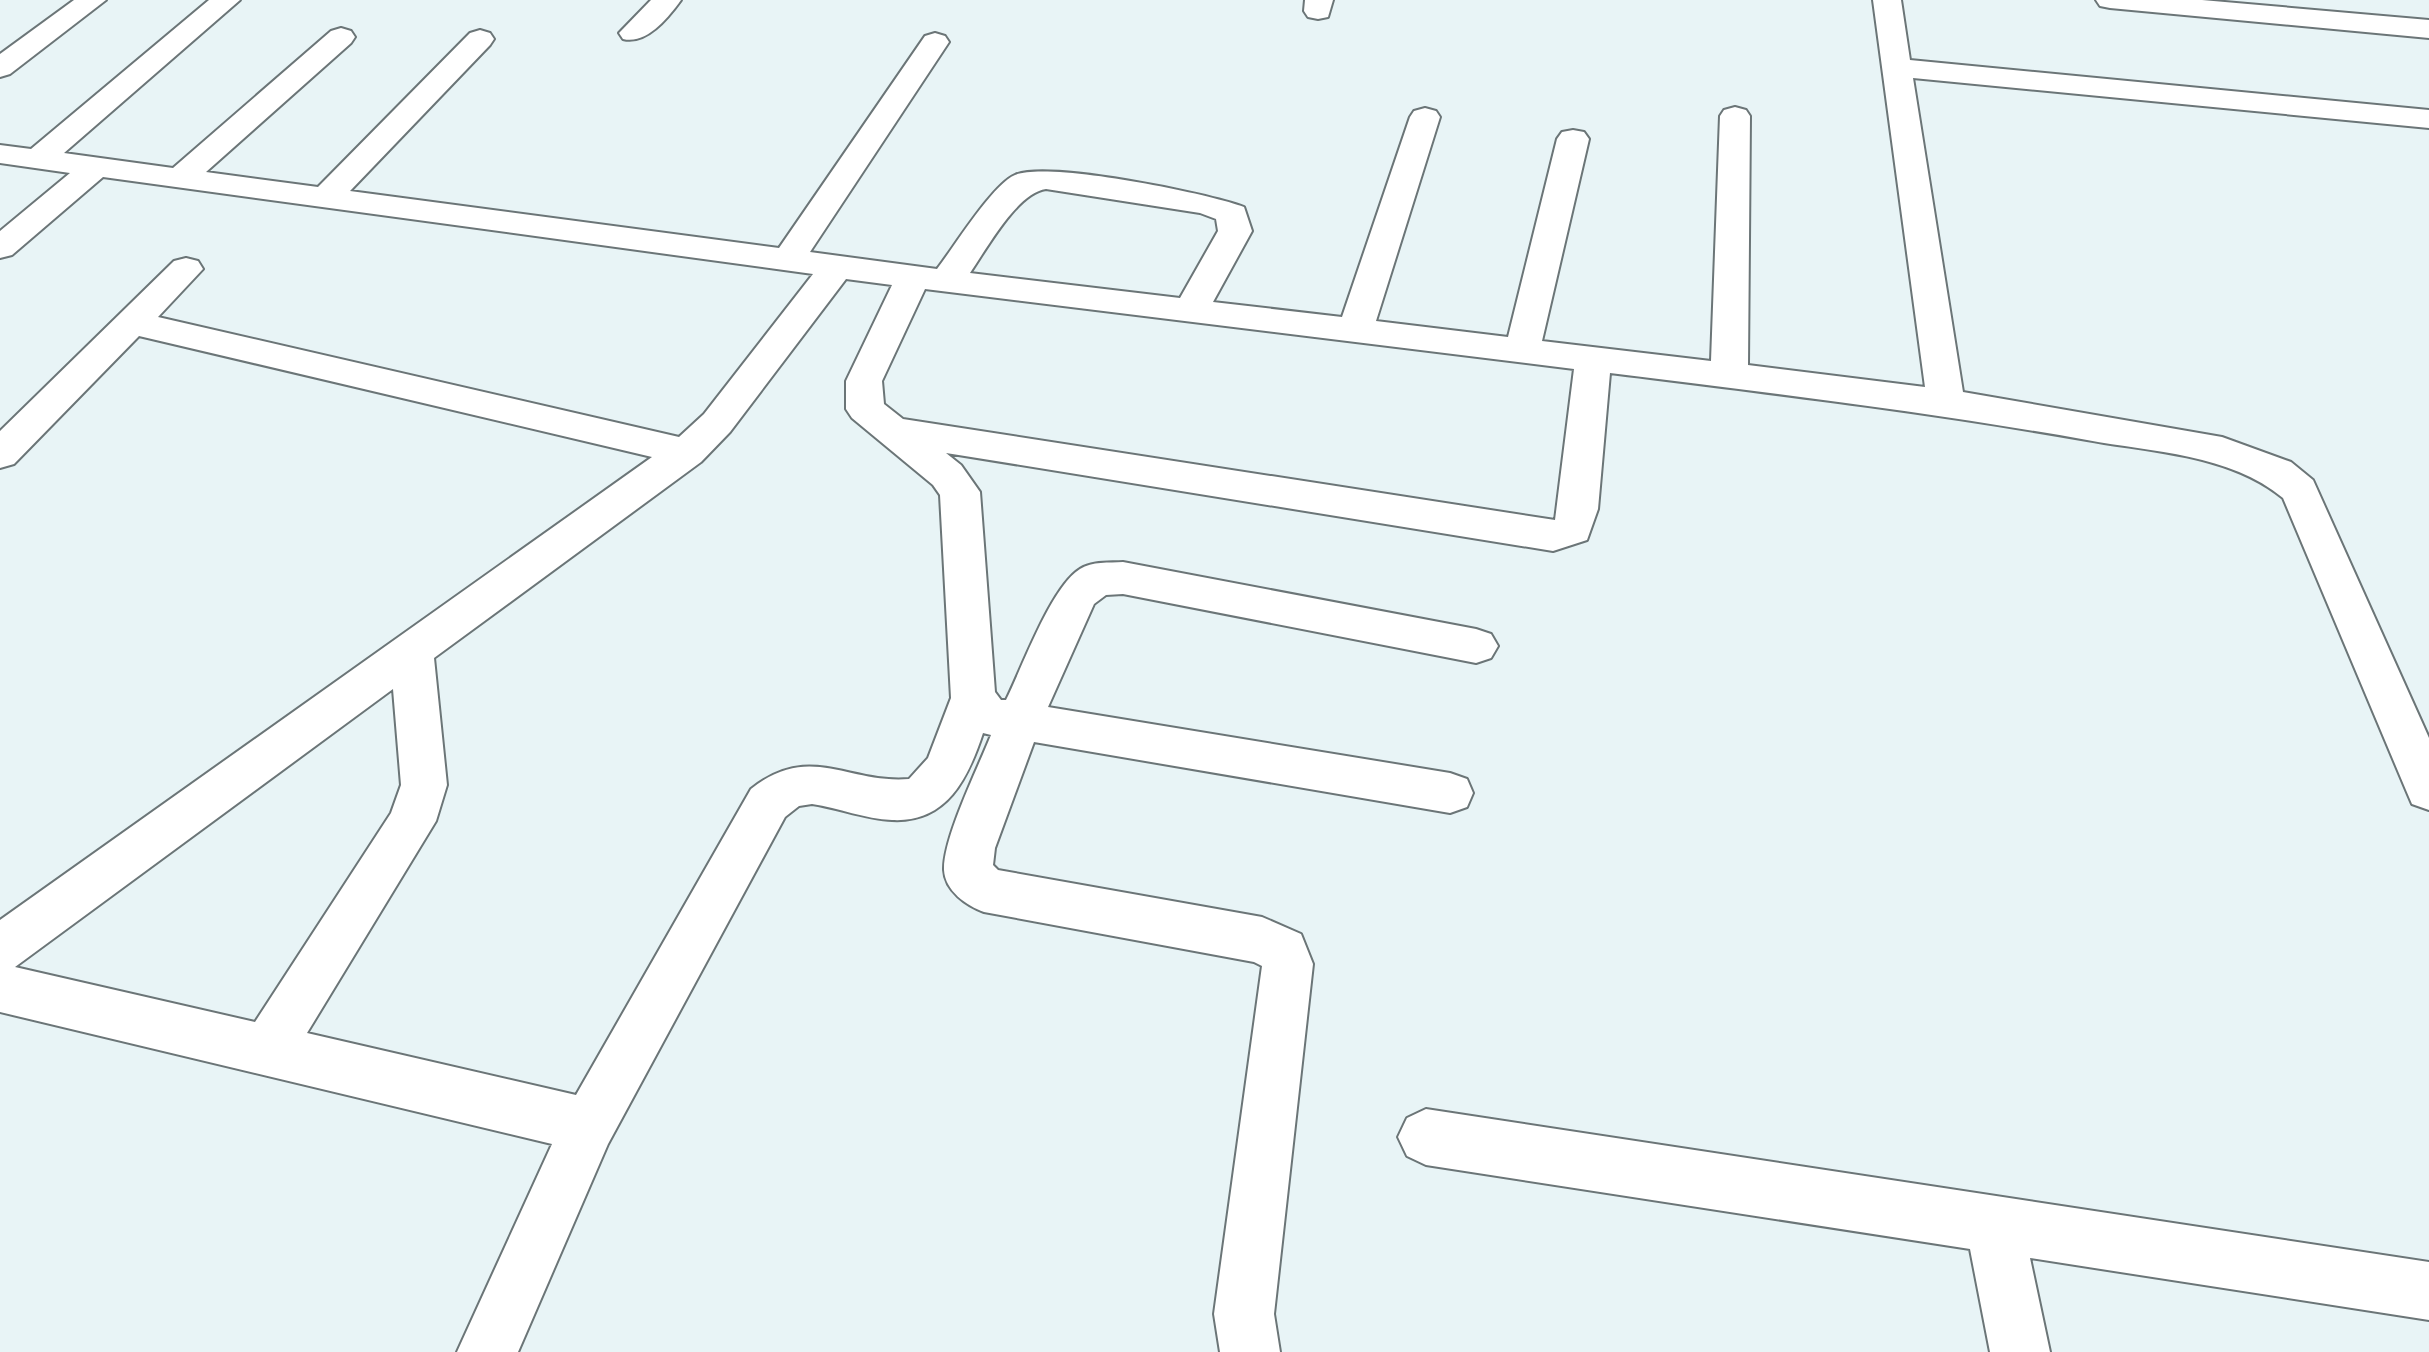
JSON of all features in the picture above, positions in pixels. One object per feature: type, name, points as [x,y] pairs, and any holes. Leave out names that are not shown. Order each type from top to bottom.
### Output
[{"type":"street","points":[[0,68],[92,0]]},
{"type":"street","points":[[38,159],[226,0]]},
{"type":"street","points":[[633,33],[667,0]]},
{"type":"street","points":[[1887,0],[1946,402]]},
{"type":"street","points":[[2110,0],[2429,29]]},
{"type":"street","points":[[180,178],[341,37]]},
{"type":"street","points":[[325,198],[480,39]]},
{"type":"street","points":[[788,260],[935,42]]},
{"type":"street","points":[[1897,68],[2429,119]]},
{"type":"street","points":[[1729,376],[1735,116]]},
{"type":"street","points":[[1355,331],[1425,117]]},
{"type":"street","points":[[1522,351],[1573,139]]},
{"type":"street","points":[[0,154],[930,279],[1946,402],[2222,451],[2277,472],[2299,490],[2429,790]]},
{"type":"street","points":[[0,248],[96,167]]},
{"type":"street","points":[[487,1352],[589,1125],[768,803],[790,786],[815,782],[895,801],[921,797],[940,779],[973,698],[960,492],[947,475],[865,409],[864,381],[930,279],[1010,194],[1025,182],[1046,179],[1207,204],[1232,214],[1235,231],[1190,311]]},
{"type":"street","points":[[0,949],[687,452],[717,423],[837,267]]},
{"type":"street","points":[[0,454],[186,269]]},
{"type":"street","points":[[132,323],[687,452]]},
{"type":"street","points":[[889,431],[1553,536],[1573,529],[1578,509],[1593,360]]},
{"type":"street","points":[[1250,1352],[1244,1314],[1288,964],[1283,951],[1262,940],[984,890],[968,872],[971,848],[1018,723],[1078,594],[1096,579],[1123,578],[1476,646]]},
{"type":"street","points":[[267,1050],[412,821],[424,785],[412,651]]},
{"type":"street","points":[[973,698],[988,716],[1018,723],[1450,793]]},
{"type":"street","points":[[0,988],[589,1125]]},
{"type":"street","points":[[1426,1137],[2429,1291]]},
{"type":"street","points":[[1994,1224],[2020,1352]]}]
